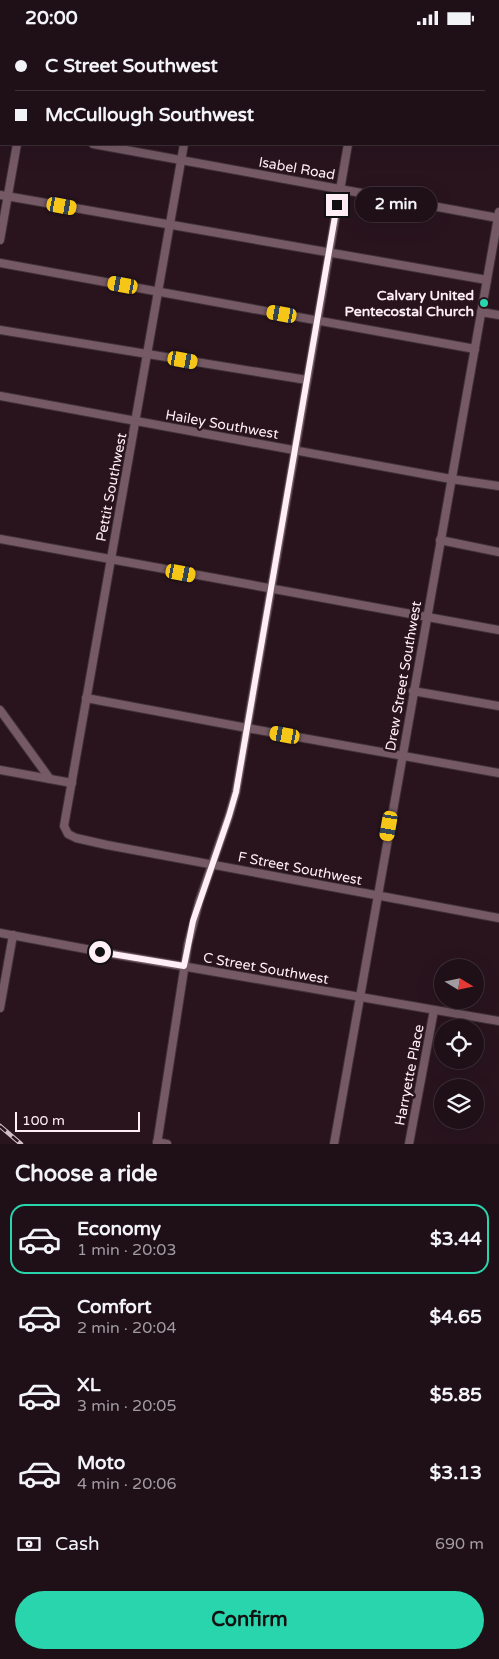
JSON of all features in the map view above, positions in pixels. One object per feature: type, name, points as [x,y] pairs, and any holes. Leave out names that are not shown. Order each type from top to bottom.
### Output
[{"type":"street","points":[[0,240],[4,196],[17,145]]},
{"type":"street","name":"Isabel Road","points":[[98,145],[340,189],[498,215]]},
{"type":"street","name":"Pettit Southwest","points":[[68,834],[64,826],[184,145]]},
{"type":"street","points":[[167,1144],[157,1143],[184,966],[193,921],[236,792],[348,145]]},
{"type":"street","points":[[4,196],[487,280]]},
{"type":"street","name":"Drew Street Southwest","points":[[334,1144],[498,215]]},
{"type":"street","points":[[0,263],[474,349]]},
{"type":"street","points":[[481,312],[499,315]]},
{"type":"street","points":[[0,330],[306,380]]},
{"type":"street","name":"Hailey Southwest","points":[[0,396],[451,479],[499,486]]},
{"type":"street","points":[[0,539],[271,590],[499,630]]},
{"type":"street","points":[[440,541],[499,552]]},
{"type":"street","points":[[413,691],[499,706]]},
{"type":"street","points":[[86,698],[247,729],[499,773]]},
{"type":"street","points":[[0,710],[50,779]]},
{"type":"street","points":[[0,770],[72,783]]},
{"type":"street","name":"F Street Southwest","points":[[68,834],[76,838],[107,845],[499,919]]},
{"type":"street","name":"C Street Southwest","points":[[0,933],[499,1021]]},
{"type":"street","points":[[0,1008],[13,935]]},
{"type":"street","name":"Harryette Place","points":[[409,1144],[434,1010]]},
{"type":"railway","points":[[0,1126],[21,1144]]},
{"type":"place","name":"Calvary United Pentecostal Church","points":[[484,303]]},
{"type":"route","points":[[100,952],[184,966],[193,921],[236,792],[337,205]]}]
